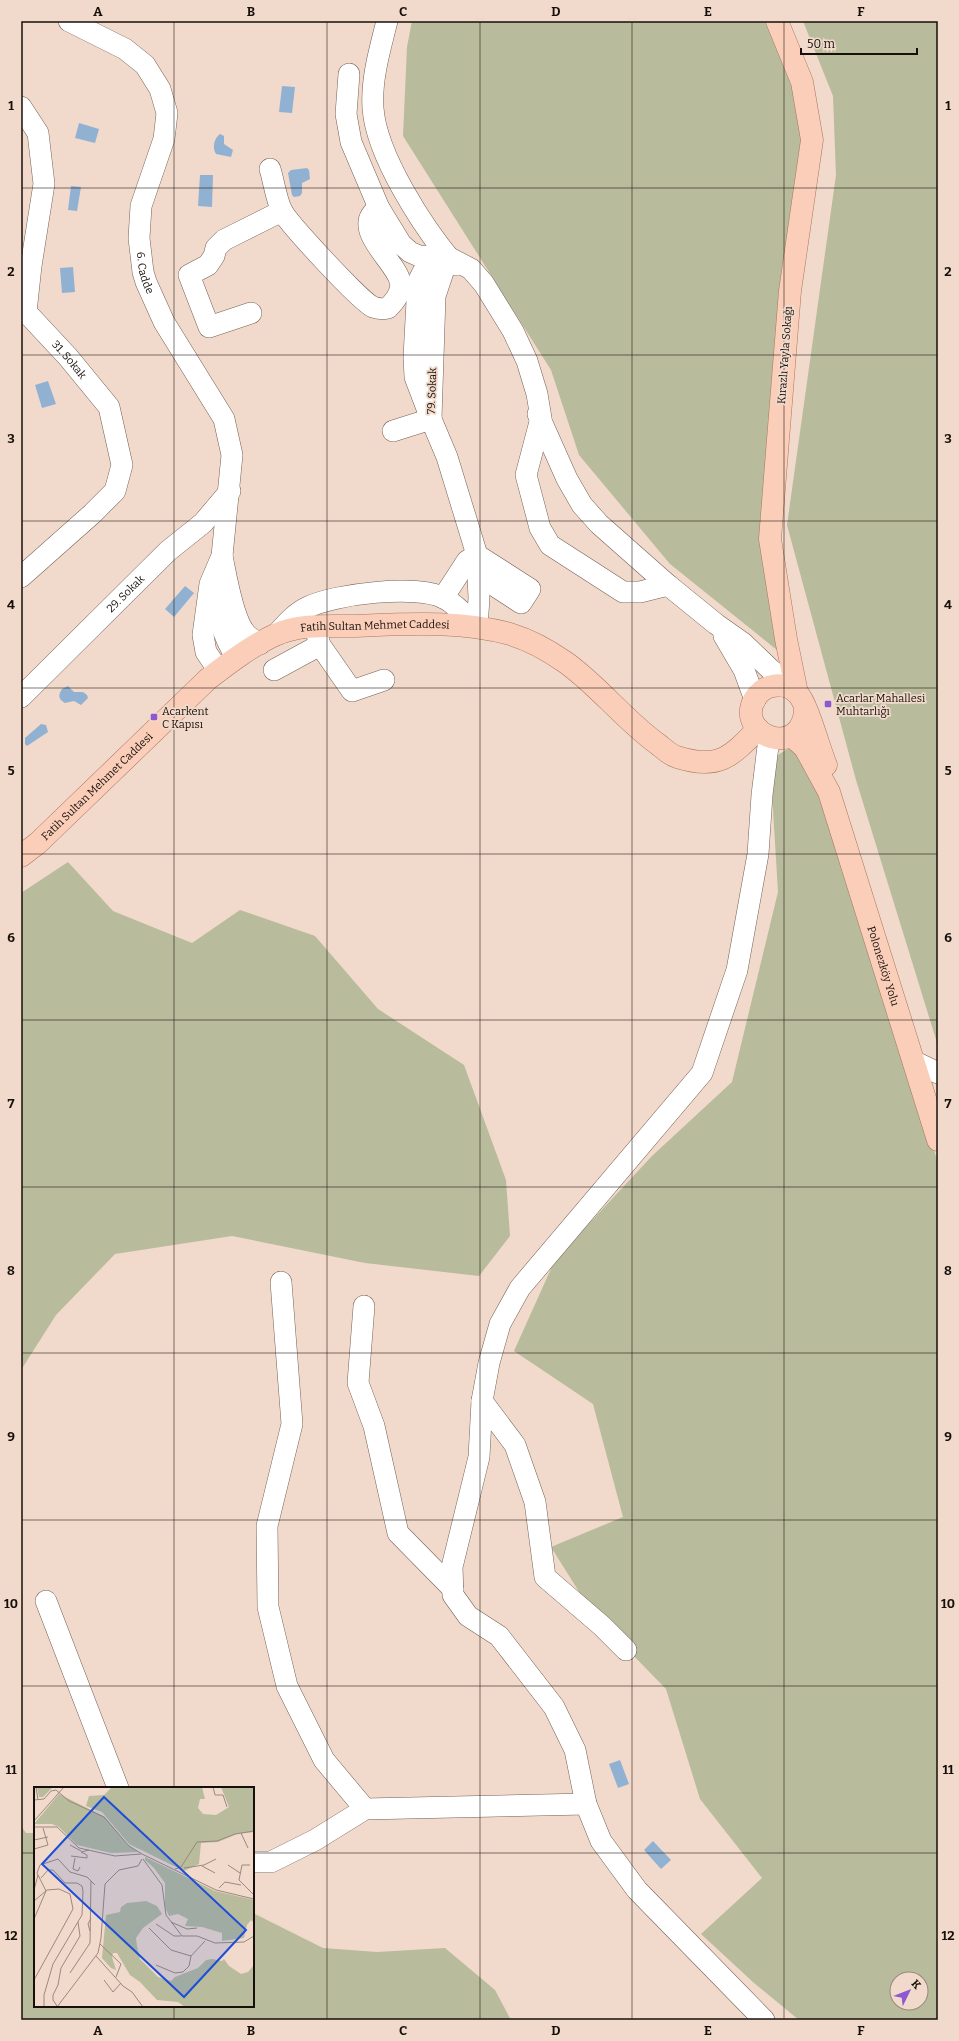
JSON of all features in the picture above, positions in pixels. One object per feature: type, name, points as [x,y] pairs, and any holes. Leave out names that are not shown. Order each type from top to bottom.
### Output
[{"type":"main road","name":"Kırazlı Yayla Sokağı","points":[[777,21],[802,82],[812,140],[790,291],[770,539],[786,639],[801,701],[826,766],[829,792]]},
{"type":"main road","name":"Fatih Sultan Mehmet Caddesi","points":[[21,856],[38,843],[202,685],[236,657],[268,639],[302,627],[317,636],[394,624],[476,627],[510,634],[535,643],[566,663],[649,738],[675,757],[708,763],[724,759],[739,748],[764,734]]},
{"type":"main road","points":[[778,685],[785,686],[801,701],[802,725],[792,736],[777,739],[764,734],[752,718],[752,706],[764,689],[778,685]]},
{"type":"main road","points":[[792,736],[805,748],[829,792]]},
{"type":"main road","name":"Polonezköy Yolu","points":[[829,792],[913,1061],[934,1111],[937,1136]]},
{"type":"street","name":"6. Cadde","points":[[69,21],[125,50],[144,65],[160,89],[167,113],[164,139],[141,206],[138,238],[143,272],[164,322],[224,420],[232,455],[230,491],[222,556]]},
{"type":"street","points":[[387,21],[375,73],[373,107],[377,136],[393,171],[428,230],[448,257]]},
{"type":"street","points":[[349,74],[346,114],[351,142],[379,208],[402,244],[410,252],[419,256],[448,257],[471,269],[484,284],[498,305],[527,361],[537,394],[540,418],[567,479],[582,505],[599,524],[668,585],[716,624],[743,643],[801,701]]},
{"type":"street","name":"31. Sokak","points":[[21,107],[38,133],[44,184],[31,266],[26,312],[68,357],[109,407],[122,465],[115,491],[92,514],[21,577]]},
{"type":"street","points":[[270,169],[282,211],[362,298],[372,307],[381,309],[388,308],[394,301],[400,290],[401,281],[394,268],[378,248],[370,231],[369,217],[372,212],[379,208]]},
{"type":"street","points":[[251,313],[209,327],[189,275],[208,266],[214,256],[216,248],[224,240],[282,211]]},
{"type":"street","name":"79. Sokak","points":[[448,257],[435,296],[424,366],[415,377],[447,457],[477,565],[479,598],[476,627]]},
{"type":"street","points":[[540,418],[526,475],[540,528],[550,545],[623,592],[640,592],[668,585]]},
{"type":"street","points":[[393,431],[431,420]]},
{"type":"street","name":"29. Sokak","points":[[21,697],[168,551],[203,523],[230,491]]},
{"type":"street","points":[[222,556],[232,600],[240,624],[247,635],[268,639],[295,614],[309,606],[344,597],[406,591],[443,598],[454,605],[476,627]]},
{"type":"street","points":[[222,556],[216,586],[216,602],[226,640],[236,657]]},
{"type":"street","points":[[219,671],[206,652],[203,635],[210,584],[222,556]]},
{"type":"street","points":[[443,598],[467,561],[477,565]]},
{"type":"street","points":[[716,624],[736,653],[755,700]]},
{"type":"street","points":[[274,670],[317,636],[352,691],[384,680]]},
{"type":"street","points":[[764,734],[758,854],[737,970],[702,1073],[520,1288],[500,1324],[489,1363],[482,1401],[479,1457],[452,1567],[453,1595],[468,1616],[499,1636],[554,1707],[575,1750],[586,1804],[601,1841],[637,1890],[764,2020]]},
{"type":"street","points":[[913,1061],[938,1073]]},
{"type":"street","points":[[281,1282],[292,1424],[267,1526],[268,1607],[287,1686],[324,1760],[365,1808]]},
{"type":"street","points":[[364,1306],[358,1383],[374,1426],[398,1533],[452,1588]]},
{"type":"street","points":[[482,1401],[515,1446],[535,1502],[545,1577],[602,1626],[626,1650]]},
{"type":"street","points":[[46,1601],[118,1787]]},
{"type":"street","points":[[254,1862],[271,1862],[315,1840],[365,1808],[586,1804]]},
{"type":"green space","points":[[412,21],[778,21],[818,143],[768,521],[787,658],[670,564],[579,455],[551,370],[403,136],[407,47]]},
{"type":"green space","points":[[803,21],[938,21],[938,1046],[856,780],[787,525],[836,175],[833,96]]},
{"type":"green space","points":[[800,741],[908,1056],[938,1164],[938,2020],[799,2020],[754,1983],[701,1934],[762,1878],[700,1799],[666,1689],[593,1614],[551,1547],[623,1517],[593,1404],[514,1351],[555,1260],[652,1156],[732,1082],[778,892],[770,760]]},
{"type":"green space","points":[[68,862],[113,911],[192,943],[240,910],[315,936],[378,1009],[464,1065],[506,1180],[510,1236],[479,1276],[365,1263],[232,1236],[115,1254],[56,1315],[21,1370],[21,893]]},
{"type":"green space","points":[[21,1826],[26,1833],[34,1833],[34,2007],[254,2007],[254,1914],[323,1948],[377,1952],[445,1948],[495,1990],[511,2020],[21,2020]]},
{"type":"water","points":[[282,86],[295,87],[292,113],[279,112]]},
{"type":"water","points":[[79,123],[99,129],[95,143],[75,138]]},
{"type":"water","points":[[220,134],[224,136],[224,144],[233,150],[231,157],[216,154],[215,152],[215,141]]},
{"type":"water","points":[[307,168],[309,170],[310,179],[302,183],[302,193],[300,196],[294,197],[292,195],[288,173],[291,170]]},
{"type":"water","points":[[200,175],[213,175],[212,207],[198,206]]},
{"type":"water","points":[[71,186],[81,187],[77,211],[68,210]]},
{"type":"water","points":[[73,267],[75,292],[62,293],[60,268]]},
{"type":"water","points":[[48,381],[56,404],[42,408],[35,385]]},
{"type":"water","points":[[185,586],[194,593],[174,617],[165,609]]},
{"type":"water","points":[[68,686],[74,692],[83,692],[88,698],[81,705],[74,701],[65,703],[61,700],[59,695],[62,689]]},
{"type":"water","points":[[41,724],[46,725],[48,732],[27,746],[25,744],[25,738]]},
{"type":"water","points":[[620,1760],[629,1784],[618,1788],[609,1764]]},
{"type":"water","points":[[653,1841],[671,1860],[661,1869],[644,1850]]},
{"type":"place","name":"Acarlar Mahallesi Muhtarlığı","points":[[828,704]]},
{"type":"place","name":"Acarkent C Kapısı","points":[[154,717]]}]
